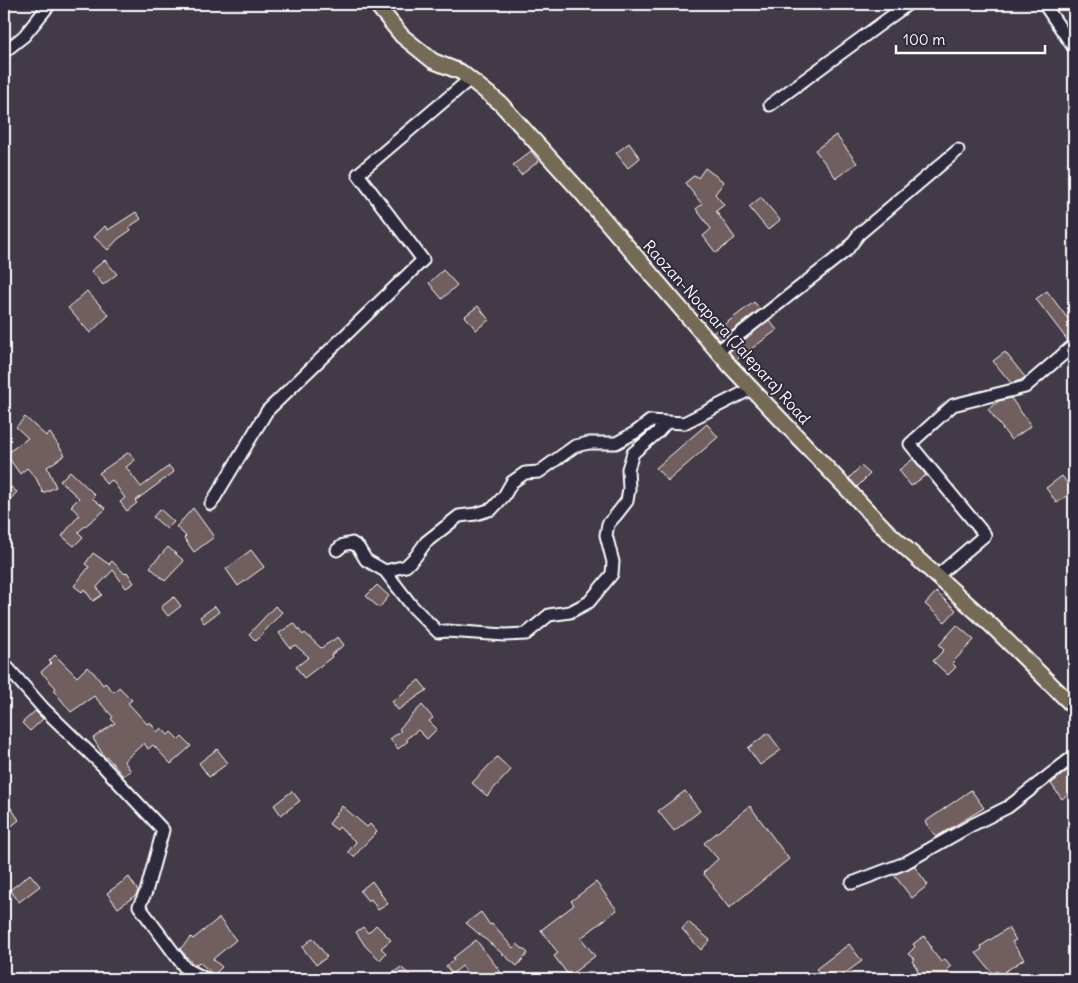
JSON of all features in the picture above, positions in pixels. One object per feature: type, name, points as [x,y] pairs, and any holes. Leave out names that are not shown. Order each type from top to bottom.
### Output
[{"type":"main road","name":"Raozan-Noapara (Jalepara) Road","points":[[376,4],[402,36],[433,62],[461,72],[500,103],[579,190],[717,352],[751,389],[887,531],[992,626],[1074,707]]},
{"type":"street","points":[[4,52],[24,36],[50,4]]},
{"type":"street","points":[[770,105],[908,4]]},
{"type":"street","points":[[1044,4],[1074,48]]},
{"type":"street","points":[[211,504],[268,411],[422,260],[358,174],[470,79]]},
{"type":"street","points":[[717,352],[847,250],[859,234],[958,150]]},
{"type":"street","points":[[937,576],[985,535],[910,444],[953,405],[1025,387],[1074,345]]},
{"type":"street","points":[[385,571],[406,566],[426,542],[459,516],[476,514],[492,509],[504,496],[512,482],[525,473],[539,472],[575,446],[589,442],[616,443],[636,432],[650,421],[684,423],[751,389]]},
{"type":"street","points":[[337,550],[343,545],[352,543],[358,547],[366,560],[385,571],[412,606],[438,632],[526,634],[549,615],[570,612],[589,602],[612,574],[613,562],[606,535],[608,524],[626,500],[629,489],[628,469],[633,453],[666,423]]},
{"type":"street","points":[[7,667],[43,708],[103,766],[164,830],[146,892],[139,906],[185,968],[206,979]]},
{"type":"street","points":[[852,883],[905,863],[972,824],[1008,807],[1074,756]]},
{"type":"building","points":[[836,135],[857,163],[836,178],[815,150]]},
{"type":"building","points":[[629,143],[640,158],[628,168],[616,153]]},
{"type":"building","points":[[531,151],[539,161],[521,175],[513,165]]},
{"type":"building","points":[[705,168],[724,182],[715,194],[724,205],[716,211],[735,238],[716,253],[703,236],[711,229],[696,209],[702,204],[685,183],[695,175],[698,178]]},
{"type":"building","points":[[761,197],[780,220],[768,230],[749,207]]},
{"type":"building","points":[[136,212],[141,219],[129,227],[131,230],[118,239],[108,250],[94,237],[105,226],[108,230]]},
{"type":"building","points":[[105,260],[117,274],[103,285],[91,271]]},
{"type":"building","points":[[443,270],[457,285],[442,299],[429,283]]},
{"type":"building","points":[[87,291],[109,315],[90,333],[68,308]]},
{"type":"building","points":[[1047,291],[1074,327],[1074,338],[1068,341],[1036,299]]},
{"type":"building","points":[[754,302],[760,309],[720,340],[713,333]]},
{"type":"building","points":[[478,306],[489,320],[476,330],[465,316]]},
{"type":"building","points":[[769,320],[777,330],[736,360],[729,352]]},
{"type":"building","points":[[1005,352],[1025,377],[1021,380],[1011,383],[993,361]]},
{"type":"building","points":[[1011,398],[1031,426],[1011,440],[988,409],[999,401]]},
{"type":"building","points":[[25,417],[46,436],[50,433],[65,455],[47,467],[56,487],[43,493],[36,478],[27,468],[20,474],[6,454],[28,438],[16,427]]},
{"type":"building","points":[[707,424],[718,437],[668,481],[656,468]]},
{"type":"building","points":[[129,452],[135,460],[126,467],[141,487],[169,466],[174,472],[135,501],[137,503],[127,511],[120,502],[125,498],[112,480],[106,484],[99,473]]},
{"type":"building","points":[[913,459],[926,475],[911,486],[899,470]]},
{"type":"building","points":[[861,466],[870,474],[857,487],[849,478]]},
{"type":"building","points":[[70,471],[95,495],[92,498],[106,509],[78,532],[83,537],[74,546],[62,536],[79,515],[71,506],[79,498],[60,481]]},
{"type":"building","points":[[1062,476],[1073,491],[1057,503],[1046,488]]},
{"type":"building","points":[[4,485],[9,489],[11,487],[17,492],[4,506]]},
{"type":"building","points":[[193,508],[214,537],[194,552],[184,538],[186,536],[176,527]]},
{"type":"building","points":[[160,509],[174,522],[167,529],[153,517]]},
{"type":"building","points":[[168,547],[184,561],[165,581],[150,567]]},
{"type":"building","points":[[251,550],[264,567],[238,586],[226,569]]},
{"type":"building","points":[[93,553],[110,565],[112,561],[125,574],[127,572],[134,583],[126,588],[113,570],[97,587],[102,595],[93,601],[84,589],[82,592],[74,586],[89,567],[85,564]]},
{"type":"building","points":[[377,585],[389,596],[379,608],[366,596]]},
{"type":"building","points":[[936,592],[956,610],[945,622],[925,604]]},
{"type":"building","points":[[174,597],[181,606],[168,616],[161,607]]},
{"type":"building","points":[[215,606],[219,612],[204,623],[200,617]]},
{"type":"building","points":[[275,606],[282,612],[256,641],[249,634]]},
{"type":"building","points":[[294,623],[303,635],[305,633],[321,648],[338,637],[344,645],[331,655],[332,657],[304,678],[296,667],[309,657],[295,645],[290,648],[279,633]]},
{"type":"building","points":[[957,625],[974,640],[952,663],[956,667],[948,675],[933,661],[944,650],[939,645]]},
{"type":"building","points":[[55,655],[77,677],[87,667],[103,685],[105,683],[114,692],[119,687],[132,700],[128,703],[147,724],[150,722],[157,732],[161,728],[168,735],[171,732],[179,740],[182,737],[191,746],[171,764],[153,745],[148,749],[144,743],[124,761],[131,771],[123,776],[107,757],[105,758],[93,738],[115,723],[111,719],[113,717],[94,696],[71,712],[54,691],[56,688],[41,672],[51,663],[49,661]]},
{"type":"building","points":[[419,680],[427,690],[398,710],[392,702]]},
{"type":"building","points":[[422,705],[433,718],[429,721],[437,729],[427,739],[418,730],[406,739],[408,741],[398,749],[390,739],[401,731],[399,729]]},
{"type":"building","points":[[35,711],[43,719],[30,731],[22,723]]},
{"type":"building","points":[[768,733],[781,750],[760,765],[748,748]]},
{"type":"building","points":[[217,749],[228,763],[209,777],[199,763]]},
{"type":"building","points":[[497,757],[511,770],[487,796],[472,783]]},
{"type":"building","points":[[1074,765],[1074,789],[1062,799],[1051,784]]},
{"type":"building","points":[[971,790],[984,808],[936,837],[925,822]]},
{"type":"building","points":[[292,791],[300,801],[281,815],[274,805]]},
{"type":"building","points":[[685,791],[700,811],[674,831],[658,811]]},
{"type":"building","points":[[9,805],[19,820],[9,828],[4,821],[4,808]]},
{"type":"building","points":[[342,806],[367,827],[370,824],[377,832],[354,857],[348,852],[356,842],[339,827],[337,830],[329,824]]},
{"type":"building","points":[[750,806],[789,859],[729,908],[703,873],[718,859],[704,843]]},
{"type":"building","points":[[914,866],[928,885],[912,898],[894,875]]},
{"type":"building","points":[[30,874],[40,886],[19,902],[10,890]]},
{"type":"building","points":[[129,877],[138,891],[136,895],[118,908],[107,893]]},
{"type":"building","points":[[372,881],[388,904],[378,910],[371,899],[368,901],[360,891]]},
{"type":"building","points":[[596,882],[617,910],[581,938],[595,956],[569,976],[554,956],[558,953],[541,930],[574,905],[571,901]]},
{"type":"building","points":[[481,912],[490,925],[492,924],[513,948],[517,944],[528,953],[517,966],[466,923]]},
{"type":"building","points":[[219,918],[236,940],[213,959],[222,967],[214,975],[199,962],[196,965],[192,963],[180,949],[191,937],[193,939]]},
{"type":"building","points":[[688,922],[710,940],[701,950],[682,929]]},
{"type":"building","points":[[376,925],[391,940],[381,948],[386,953],[380,960],[366,947],[356,932],[363,927],[368,933]]},
{"type":"building","points":[[1008,928],[1016,940],[1012,942],[1024,959],[1000,975],[997,971],[993,974],[976,953],[982,949],[981,946]]},
{"type":"building","points":[[924,936],[930,948],[941,962],[945,959],[951,966],[947,969],[953,979],[919,979],[914,973],[918,970],[912,961],[914,959],[908,954],[915,947],[913,944]]},
{"type":"building","points":[[313,938],[327,957],[316,965],[302,947]]},
{"type":"building","points":[[476,940],[506,979],[472,979],[462,966],[452,974],[446,966]]},
{"type":"building","points":[[849,944],[862,961],[837,979],[825,979],[816,969]]},
{"type":"building","points":[[401,967],[414,979],[385,979]]}]
